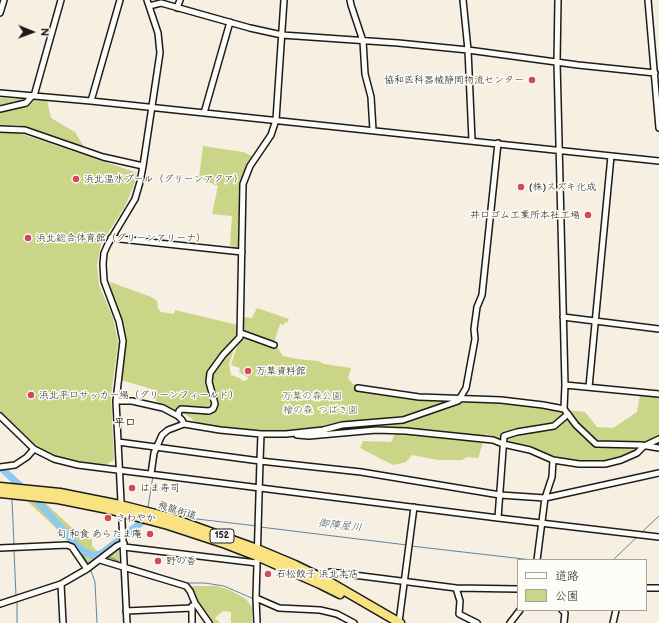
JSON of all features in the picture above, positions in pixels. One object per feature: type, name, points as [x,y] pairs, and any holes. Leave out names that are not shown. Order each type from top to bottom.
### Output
[{"type":"highway","name":"飛龍街道","points":[[4,487],[60,493],[121,508],[226,544],[326,580],[396,623]]},
{"type":"highway","name":"飛龍街道","points":[[0,493],[121,508]]},
{"type":"highway","name":"飛龍街道","points":[[257,556],[320,584],[396,623]]},
{"type":"street","points":[[0,13],[4,0]]},
{"type":"street","points":[[0,108],[26,103],[33,96],[61,0]]},
{"type":"street","points":[[91,101],[120,0]]},
{"type":"street","points":[[127,623],[124,545],[118,470],[116,402],[123,337],[119,321],[105,286],[102,271],[104,253],[110,238],[135,199],[143,166],[161,49],[158,33],[147,0]]},
{"type":"street","points":[[177,8],[180,0]]},
{"type":"street","points":[[178,416],[181,409],[214,409],[215,404],[209,382],[210,373],[223,355],[240,337],[244,180],[250,166],[271,135],[276,120],[284,0]]},
{"type":"street","points":[[350,0],[363,41],[365,74],[371,96],[373,130]]},
{"type":"street","points":[[463,0],[468,50],[472,140]]},
{"type":"street","points":[[558,0],[557,62],[565,385],[564,409]]},
{"type":"street","points":[[648,0],[658,96],[659,128]]},
{"type":"street","points":[[150,6],[159,3],[282,35],[468,50],[655,73]]},
{"type":"street","points":[[204,113],[230,22]]},
{"type":"street","points":[[0,93],[472,140],[659,161]]},
{"type":"street","points":[[0,129],[25,130],[103,157],[143,166]]},
{"type":"street","points":[[286,434],[323,430],[342,425],[404,420],[458,402],[466,388],[475,339],[474,329],[477,307],[482,294],[498,143]]},
{"type":"street","points":[[589,387],[594,321],[611,156]]},
{"type":"street","points":[[110,238],[242,252]]},
{"type":"street","points":[[563,317],[659,329]]},
{"type":"street","points":[[241,333],[274,345]]},
{"type":"street","points":[[565,385],[659,394]]},
{"type":"street","points":[[358,388],[419,397],[515,402],[564,409],[576,425],[596,444],[659,448]]},
{"type":"street","points":[[116,402],[132,401],[163,408],[178,416],[184,424]]},
{"type":"street","points":[[498,518],[504,436],[517,432],[554,426],[568,414]]},
{"type":"street","points":[[0,416],[34,449],[54,459],[78,465],[659,537]]},
{"type":"street","points":[[152,474],[156,446],[162,435],[168,430],[184,424],[220,430],[261,434],[309,436],[376,430],[395,430],[493,440],[503,444],[530,450],[553,460],[579,464],[605,464],[620,460],[637,453],[644,446],[659,439]]},
{"type":"street","points":[[257,623],[256,600],[261,434]]},
{"type":"street","points":[[118,442],[361,472],[500,495],[545,498],[659,473]]},
{"type":"street","points":[[0,467],[16,465],[27,457],[34,449]]},
{"type":"street","points":[[537,559],[545,498],[552,477],[553,460]]},
{"type":"street","points":[[396,623],[404,582],[414,507]]},
{"type":"street","points":[[0,548],[67,545],[72,547],[87,569]]},
{"type":"street","points":[[0,604],[61,584],[87,569],[116,546],[124,545],[257,556]]},
{"type":"street","points":[[104,556],[124,567],[186,586],[195,603],[209,623]]},
{"type":"street","points":[[326,580],[330,572],[456,588],[517,589]]},
{"type":"street","points":[[61,584],[63,623]]},
{"type":"street","points":[[456,588],[460,601],[459,614],[477,623]]},
{"type":"street","points":[[647,588],[659,588]]},
{"type":"street","points":[[192,623],[193,597]]},
{"type":"street","points":[[256,600],[279,608],[320,610],[337,614],[354,623]]},
{"type":"street","points":[[126,611],[192,608]]},
{"type":"street","points":[[510,623],[519,611]]},
{"type":"street","points":[[563,611],[565,613],[564,623]]},
{"type":"street","points":[[613,623],[616,611]]},
{"type":"green space","points":[[0,98],[47,100],[51,118],[75,132],[84,147],[18,125],[0,125]]},
{"type":"green space","points":[[0,132],[22,134],[135,172],[137,176],[124,208],[101,244],[97,265],[99,285],[113,318],[118,343],[111,395],[114,460],[105,465],[58,458],[41,450],[0,411]]},
{"type":"green space","points":[[203,146],[243,152],[252,156],[242,180],[238,249],[230,245],[232,216],[212,214],[218,186],[199,178]]},
{"type":"green space","points":[[110,282],[151,297],[157,301],[158,308],[161,312],[174,314],[175,310],[238,325],[238,337],[229,364],[231,375],[245,381],[249,378],[239,372],[240,368],[231,365],[239,340],[244,334],[244,317],[252,318],[257,308],[289,319],[284,325],[280,324],[274,342],[283,356],[351,368],[348,378],[353,384],[359,386],[359,389],[585,412],[597,427],[613,428],[637,412],[640,394],[659,396],[659,442],[651,441],[636,451],[619,459],[605,462],[578,463],[486,434],[478,458],[467,457],[462,460],[438,460],[412,455],[406,462],[393,465],[360,448],[363,441],[391,442],[395,434],[390,430],[308,435],[234,430],[200,425],[185,414],[173,412],[156,401],[155,390],[121,380],[126,336],[112,298]]},
{"type":"green space","points":[[26,500],[43,501],[83,538],[92,539],[92,546],[98,552],[118,546],[120,565],[100,560],[87,563],[55,527]]},
{"type":"green space","points":[[192,586],[217,586],[230,590],[246,599],[252,607],[252,623],[231,623],[231,612],[223,611],[215,618],[220,623],[211,623],[199,606]]},
{"type":"waterway","points":[[154,473],[158,450]]},
{"type":"waterway","name":"御陣屋川","points":[[0,467],[40,504],[80,549],[91,555],[94,556],[102,553],[142,522]]},
{"type":"waterway","name":"御陣屋川","points":[[153,476],[148,507],[188,518],[257,526]]},
{"type":"waterway","name":"御陣屋川","points":[[14,484],[15,480]]},
{"type":"waterway","points":[[12,500],[14,544]]},
{"type":"waterway","name":"御陣屋川","points":[[643,531],[659,516]]},
{"type":"waterway","name":"御陣屋川","points":[[260,527],[407,545]]},
{"type":"waterway","name":"御陣屋川","points":[[614,559],[636,538]]},
{"type":"waterway","name":"御陣屋川","points":[[411,546],[523,559]]},
{"type":"waterway","points":[[80,549],[89,566]]},
{"type":"waterway","points":[[14,550],[16,596]]},
{"type":"waterway","points":[[108,556],[118,561]]},
{"type":"waterway","points":[[130,565],[186,583],[205,583],[224,586],[254,599]]},
{"type":"waterway","points":[[90,568],[95,582],[97,623]]},
{"type":"waterway","points":[[17,602],[17,623]]},
{"type":"waterway","points":[[330,615],[348,623]]},
{"type":"place","name":"協和医科器械静岡物流センター","points":[[532,80]]},
{"type":"place","name":"浜北温水プール（グリーンアクア）","points":[[76,179]]},
{"type":"place","name":"(株)スズキ化成","points":[[521,187]]},
{"type":"place","name":"井口ゴム工業所本社工場","points":[[588,215]]},
{"type":"place","name":"浜北総合体育館（グリーンアリーナ）","points":[[28,238]]},
{"type":"place","name":"万葉資料館","points":[[248,371]]},
{"type":"place","name":"浜北平口サッカー場（グリーンフィールド）","points":[[31,395]]},
{"type":"place","name":"はま寿司","points":[[132,488]]},
{"type":"place","name":"さわやか","points":[[108,518]]},
{"type":"place","name":"旬 和食 あらたま庵","points":[[150,534]]},
{"type":"place","name":"野の香","points":[[158,561]]},
{"type":"place","name":"石松餃子 浜北本店","points":[[268,574]]},
{"type":"district","name":"平口","points":[[125,423]]},
{"type":"park label","name":"万葉の森公園","points":[[312,396]]},
{"type":"park label","name":"檜の森","points":[[298,410]]},
{"type":"park label","name":"つばき園","points":[[338,410]]}]
